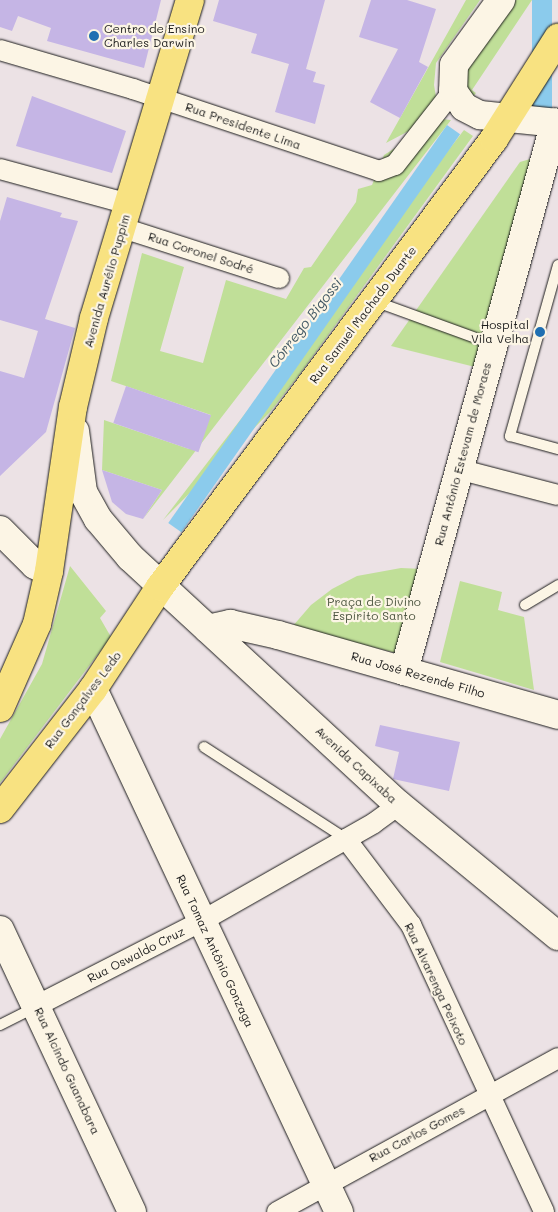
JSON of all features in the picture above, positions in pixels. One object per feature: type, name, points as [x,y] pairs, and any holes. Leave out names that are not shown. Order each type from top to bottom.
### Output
[{"type":"main road","name":"Avenida Aurélio Puppim","points":[[0,708],[37,624],[49,572],[73,407],[94,318],[162,98],[190,0]]},
{"type":"main road","name":"Rua Samuel Machado Duarte","points":[[160,587],[509,118],[558,38]]},
{"type":"main road","name":"Rua Gonçalves Ledo","points":[[0,810],[93,689],[160,587]]},
{"type":"street","points":[[501,0],[454,65],[453,91],[472,112],[556,123]]},
{"type":"street","name":"Rua Presidente Lima","points":[[0,50],[162,98],[379,171],[395,164],[453,91]]},
{"type":"street","points":[[537,75],[538,102],[556,123]]},
{"type":"street","name":"Rua Antônio Estevam de Moraes","points":[[404,671],[458,469],[556,123]]},
{"type":"street","name":"Rua Coronel Sodré","points":[[0,170],[126,216],[279,278]]},
{"type":"street","name":"Avenida Capixaba","points":[[73,407],[83,492],[113,539],[160,587],[239,656],[399,806],[558,936]]},
{"type":"street","points":[[458,469],[558,495]]},
{"type":"street","points":[[0,530],[35,565],[49,572]]},
{"type":"street","name":"Rua José Rezende Filho","points":[[208,629],[230,624],[278,635],[558,714]]},
{"type":"street","points":[[239,656],[265,638],[278,635]]},
{"type":"street","name":"Rua Tomaz Antônio Gonzaga","points":[[93,689],[200,922],[339,1212]]},
{"type":"street","name":"Rua Oswaldo Cruz","points":[[36,1006],[200,922],[346,839],[399,806]]},
{"type":"street","name":"Rua Alvarenga Peixoto","points":[[346,839],[411,925],[488,1096],[544,1212]]},
{"type":"street","name":"Rua Alcindo Guanabara","points":[[0,930],[132,1212]]},
{"type":"street","name":"Rua Carlos Gomes","points":[[278,1212],[325,1184],[558,1058]]},
{"type":"lane","points":[[558,265],[510,436],[558,449]]},
{"type":"lane","points":[[374,300],[493,344]]},
{"type":"lane","points":[[525,605],[558,586]]},
{"type":"lane","name":"Rua Alvarenga Peixoto","points":[[204,747],[346,839]]},
{"type":"lane","name":"Rua Oswaldo Cruz","points":[[0,1025],[36,1006]]},
{"type":"green space","points":[[466,0],[480,0],[436,63],[434,85],[439,115],[386,143]]},
{"type":"green space","points":[[516,0],[532,0],[472,90],[476,93],[473,97],[467,93],[464,73]]},
{"type":"green space","points":[[441,119],[451,120],[143,519],[162,490],[102,470],[104,420],[189,449],[211,415],[111,381],[142,253],[184,267],[160,351],[203,363],[226,280],[286,299],[304,268],[311,267],[356,202],[358,189],[372,185],[384,155]]},
{"type":"green space","points":[[464,130],[473,136],[299,375],[270,412],[163,520]]},
{"type":"green space","points":[[540,156],[483,369],[391,346],[520,162]]},
{"type":"green space","points":[[70,566],[106,611],[100,618],[111,637],[0,783],[0,739],[42,664]]},
{"type":"green space","name":"Praça de Divino Espírito Santo","points":[[401,568],[423,569],[400,654],[292,627],[311,605],[332,589],[357,576]]},
{"type":"green space","name":"Praça de Divino Espírito Santo","points":[[460,581],[502,592],[498,610],[524,617],[534,690],[440,662]]},
{"type":"water","points":[[532,0],[552,0],[552,109],[532,109]]},
{"type":"water","points":[[447,125],[460,134],[181,532],[168,523]]},
{"type":"building","name":"Centro de Ensino Charles Darwin","points":[[0,0],[161,0],[144,68],[47,41],[51,28],[18,16],[12,31],[0,27]]},
{"type":"building","points":[[219,0],[325,0],[306,69],[316,72],[313,82],[325,85],[315,124],[275,112],[289,64],[251,53],[257,34],[213,21]]},
{"type":"building","points":[[371,0],[407,0],[436,9],[419,62],[428,67],[400,118],[370,102],[398,49],[359,37]]},
{"type":"building","points":[[32,96],[126,131],[112,173],[16,146]]},
{"type":"building","points":[[7,197],[62,213],[60,217],[78,221],[45,319],[75,328],[46,432],[0,476],[0,371],[24,378],[38,331],[0,320],[0,221]]},
{"type":"building","points":[[126,386],[211,415],[198,452],[113,423]]},
{"type":"building","points":[[102,470],[162,490],[143,519],[126,514],[112,502]]},
{"type":"building","points":[[380,725],[460,742],[449,791],[393,779],[399,752],[375,746]]},
{"type":"place","name":"Centro de Ensino Charles Darwin","points":[[94,36]]},
{"type":"place","name":"Hospital Vila Velha","points":[[540,332]]},
{"type":"water label","name":"Córrego Bigossi","points":[[305,323]]}]
